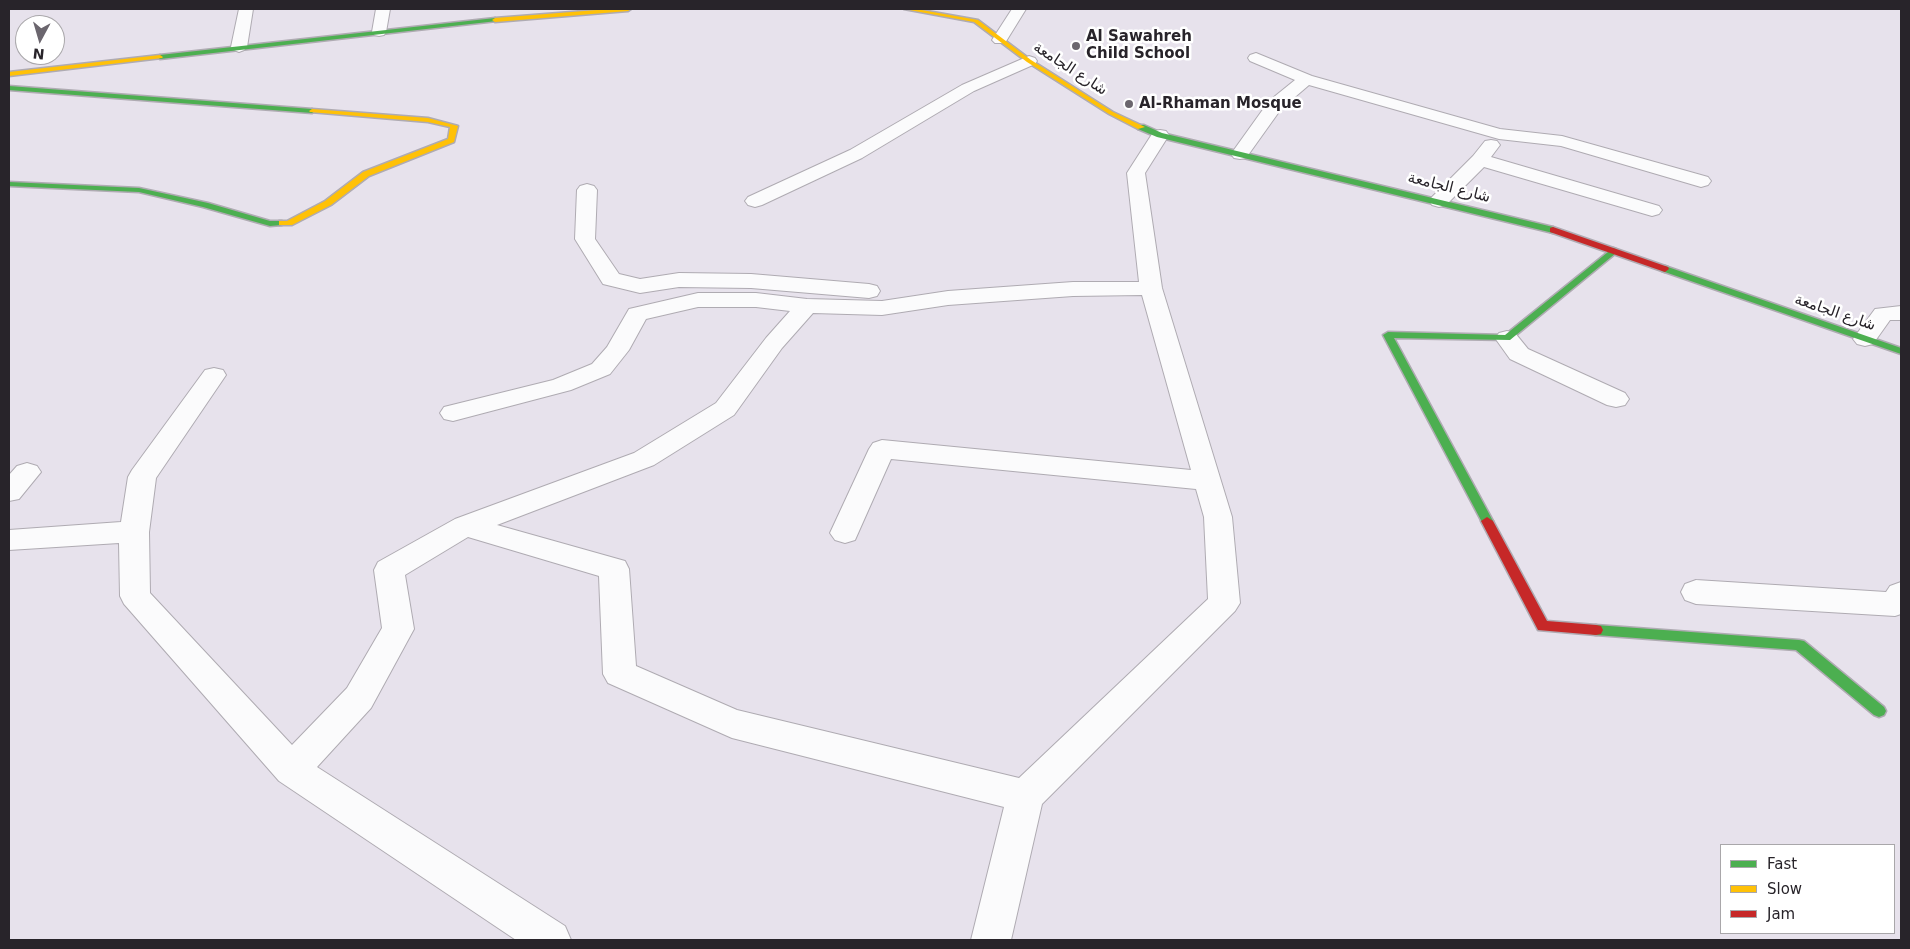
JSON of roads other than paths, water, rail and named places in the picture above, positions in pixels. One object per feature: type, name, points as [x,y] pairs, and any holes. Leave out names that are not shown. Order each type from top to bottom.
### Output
[{"type":"main road","points":[[9,74],[486,20],[628,9]]},
{"type":"main road","name":"شارع الجامعة","points":[[907,9],[976,21],[1029,62],[1111,113],[1160,135],[1542,226],[1901,351]]},
{"type":"main road","points":[[9,88],[428,120],[454,126],[451,140],[436,148],[366,174],[328,202],[289,223],[270,224],[205,205],[139,190],[9,184]]},
{"type":"main road","points":[[1613,251],[1507,338],[1388,335],[1543,626],[1800,646],[1879,711]]},
{"type":"street","points":[[239,47],[246,9]]},
{"type":"street","points":[[379,32],[383,9]]},
{"type":"street","points":[[1000,40],[1019,9]]},
{"type":"street","points":[[1256,58],[1306,79],[1498,134],[1562,141],[1701,181]]},
{"type":"street","points":[[756,201],[856,154],[968,88],[1029,62]]},
{"type":"street","points":[[1240,154],[1275,104],[1306,79]]},
{"type":"street","points":[[1439,201],[1480,160],[1498,134]]},
{"type":"street","points":[[991,940],[1025,796],[1224,603],[1218,517],[1151,288],[1136,173],[1160,135]]},
{"type":"street","points":[[1587,177],[1610,154]]},
{"type":"street","points":[[1480,160],[1587,177],[1652,210]]},
{"type":"street","points":[[588,190],[585,239],[611,279],[640,286],[679,280],[751,280],[948,298]]},
{"type":"street","points":[[453,413],[562,385],[601,369],[617,350],[637,314],[698,300],[756,300],[807,306],[882,308],[948,298],[1074,289],[1151,288]]},
{"type":"street","points":[[292,770],[359,698],[398,629],[389,570],[465,526],[644,459],[725,409],[774,343],[807,306]]},
{"type":"street","points":[[1865,339],[1883,314],[1901,313]]},
{"type":"street","points":[[1507,338],[1519,354],[1616,399]]},
{"type":"street","points":[[214,375],[142,477],[134,532],[135,596],[292,770],[551,940]]},
{"type":"street","points":[[845,533],[882,449],[1208,481]]},
{"type":"street","points":[[9,492],[28,472]]},
{"type":"street","points":[[465,526],[614,570],[620,674],[732,723],[1025,796]]},
{"type":"street","points":[[9,540],[134,532]]},
{"type":"street","points":[[1696,592],[1895,604],[1901,594]]},
{"type":"place","name":"Al Sawahreh Child School","points":[[1076,46]]},
{"type":"place","name":"Al-Rhaman Mosque","points":[[1129,104]]}]
